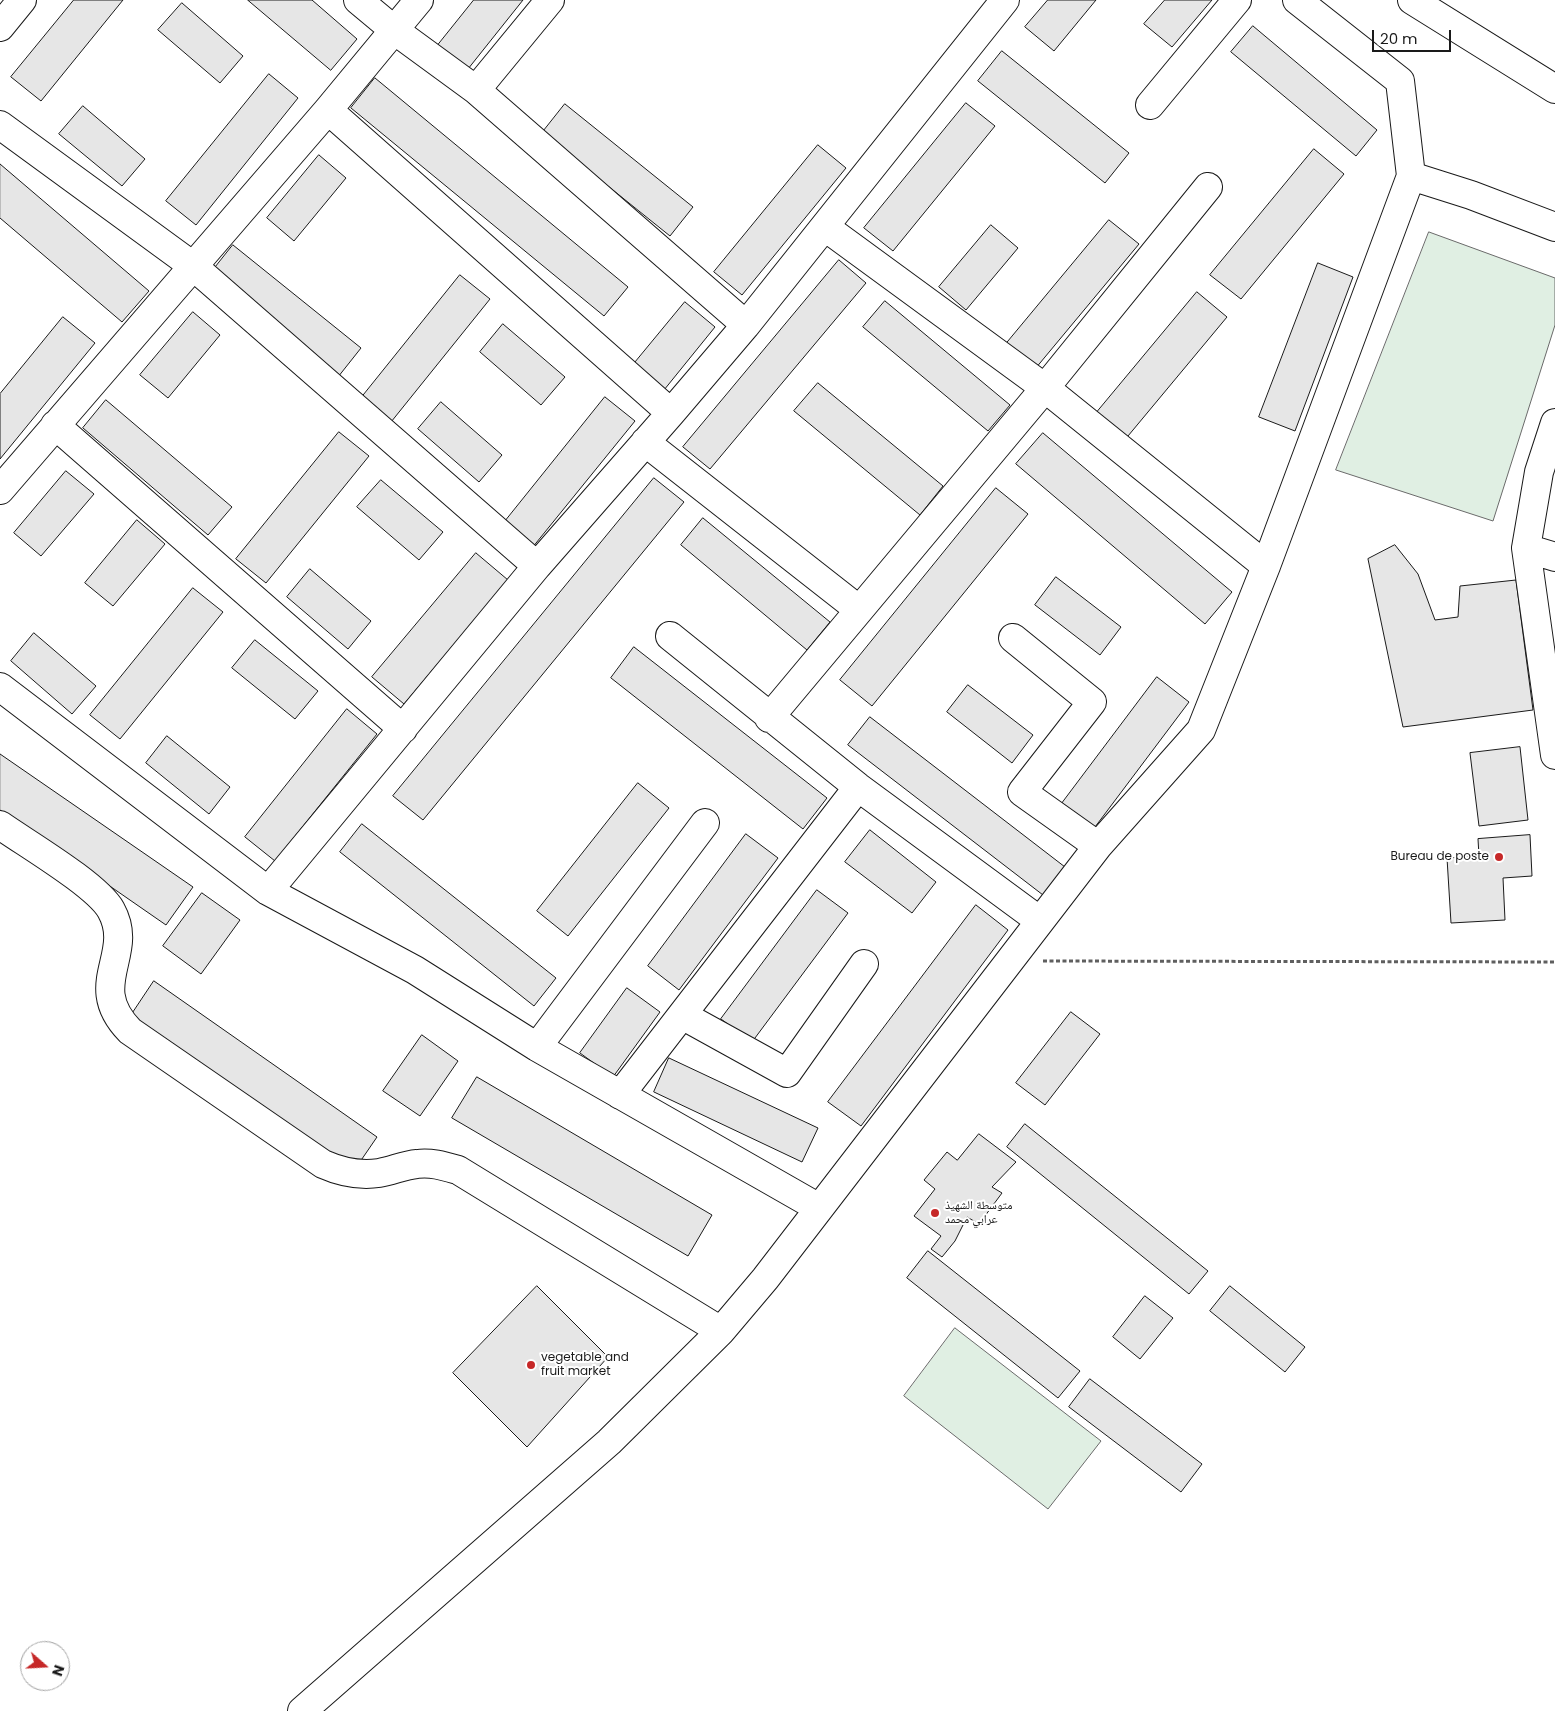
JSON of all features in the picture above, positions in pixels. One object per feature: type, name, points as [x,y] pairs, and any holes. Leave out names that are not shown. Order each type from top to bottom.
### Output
[{"type":"street","points":[[0,6],[4,0]]},
{"type":"street","points":[[0,27],[22,0]]},
{"type":"street","points":[[358,0],[394,30],[476,90],[746,324]]},
{"type":"street","points":[[0,490],[328,110],[419,0]]},
{"type":"street","points":[[476,90],[550,0]]},
{"type":"street","points":[[268,891],[537,566],[746,324],[1005,0]]},
{"type":"street","points":[[1150,105],[1237,0]]},
{"type":"street","points":[[311,1703],[609,1442],[721,1331],[765,1279],[1098,846],[1201,730],[1266,566],[1412,176],[1400,81],[1297,0]]},
{"type":"street","points":[[1412,0],[1555,88]]},
{"type":"street","points":[[328,110],[671,413]]},
{"type":"street","points":[[0,125],[193,266],[537,566]]},
{"type":"street","points":[[1412,176],[1471,195],[1555,228]]},
{"type":"street","points":[[769,718],[858,609],[1045,388],[1208,187]]},
{"type":"street","points":[[825,227],[1045,388],[1266,566]]},
{"type":"street","points":[[1555,423],[1539,472],[1526,548],[1555,755]]},
{"type":"street","points":[[55,425],[403,729]]},
{"type":"street","points":[[645,442],[858,609]]},
{"type":"street","points":[[1526,548],[1555,557]]},
{"type":"street","points":[[670,636],[769,718],[858,787],[1040,921]]},
{"type":"street","points":[[1013,638],[1092,702],[1022,792],[1098,846]]},
{"type":"street","points":[[0,687],[268,891],[415,970],[537,1047],[818,1208]]},
{"type":"street","points":[[620,1095],[858,787]]},
{"type":"street","points":[[537,1047],[705,823]]},
{"type":"street","points":[[0,825],[94,890],[112,912],[118,936],[118,948],[110,972],[110,997],[120,1021],[130,1031],[323,1164],[360,1174],[379,1173],[415,1164],[442,1165],[458,1170],[721,1331]]},
{"type":"street","points":[[682,1015],[787,1073],[864,964]]},
{"type":"path","points":[[1010,961],[1555,962]]},
{"type":"green space","points":[[1429,232],[1555,278],[1555,325],[1493,521],[1336,470]]},
{"type":"green space","points":[[955,1328],[1101,1441],[1048,1509],[904,1396]]},
{"type":"building","points":[[74,0],[123,0],[41,101],[11,77]]},
{"type":"building","points":[[248,0],[312,0],[357,39],[331,70]]},
{"type":"building","points":[[474,0],[523,0],[464,74],[434,50]]},
{"type":"building","points":[[1048,0],[1096,0],[1054,51],[1025,27]]},
{"type":"building","points":[[1165,0],[1212,0],[1172,47],[1144,24]]},
{"type":"building","points":[[182,3],[243,56],[220,83],[158,30]]},
{"type":"building","points":[[1253,26],[1377,130],[1356,156],[1231,52]]},
{"type":"building","points":[[1002,51],[1129,153],[1105,183],[978,81]]},
{"type":"building","points":[[269,74],[298,98],[196,225],[166,201]]},
{"type":"building","points":[[375,78],[628,287],[604,316],[351,108]]},
{"type":"building","points":[[966,103],[995,126],[893,251],[864,228]]},
{"type":"building","points":[[565,104],[693,207],[670,236],[542,133]]},
{"type":"building","points":[[83,106],[145,159],[122,186],[59,134]]},
{"type":"building","points":[[818,145],[846,168],[742,295],[714,272]]},
{"type":"building","points":[[1314,149],[1344,174],[1241,299],[1210,275]]},
{"type":"building","points":[[319,155],[346,178],[294,241],[267,218]]},
{"type":"building","points":[[0,164],[149,291],[122,322],[0,218]]},
{"type":"building","points":[[1109,220],[1139,244],[1035,369],[1006,344]]},
{"type":"building","points":[[991,225],[1018,248],[966,310],[939,287]]},
{"type":"building","points":[[233,245],[361,348],[338,377],[210,274]]},
{"type":"building","points":[[839,260],[866,283],[710,469],[683,447]]},
{"type":"building","points":[[1318,263],[1353,277],[1295,431],[1259,417]]},
{"type":"building","points":[[460,275],[490,299],[387,427],[358,402]]},
{"type":"building","points":[[1197,292],[1227,317],[1123,442],[1093,417]]},
{"type":"building","points":[[885,301],[1010,405],[988,431],[863,327]]},
{"type":"building","points":[[685,302],[715,327],[664,390],[633,365]]},
{"type":"building","points":[[193,312],[220,335],[168,398],[140,375]]},
{"type":"building","points":[[63,317],[95,343],[0,459],[0,394]]},
{"type":"building","points":[[503,324],[565,377],[541,405],[480,352]]},
{"type":"building","points":[[818,383],[943,486],[920,515],[794,411]]},
{"type":"building","points":[[605,397],[635,421],[532,548],[503,524]]},
{"type":"building","points":[[106,400],[232,507],[208,535],[83,428]]},
{"type":"building","points":[[441,402],[502,455],[479,482],[418,429]]},
{"type":"building","points":[[339,432],[369,456],[266,583],[236,559]]},
{"type":"building","points":[[1043,433],[1232,592],[1205,624],[1016,464]]},
{"type":"building","points":[[66,471],[94,494],[41,556],[14,533]]},
{"type":"building","points":[[654,478],[684,502],[423,820],[393,796]]},
{"type":"building","points":[[381,480],[443,532],[419,560],[357,507]]},
{"type":"building","points":[[996,488],[1028,514],[872,706],[840,680]]},
{"type":"building","points":[[703,518],[830,622],[807,650],[681,545]]},
{"type":"building","points":[[137,520],[165,544],[113,606],[85,583]]},
{"type":"building","points":[[1395,545],[1418,574],[1435,620],[1458,617],[1460,586],[1516,580],[1533,710],[1403,727],[1368,559]]},
{"type":"building","points":[[476,553],[508,580],[404,704],[372,677]]},
{"type":"building","points":[[310,569],[371,621],[348,649],[287,597]]},
{"type":"building","points":[[1056,577],[1121,627],[1100,655],[1035,605]]},
{"type":"building","points":[[193,588],[223,612],[120,739],[90,715]]},
{"type":"building","points":[[34,633],[96,686],[72,714],[11,661]]},
{"type":"building","points":[[255,640],[318,691],[295,719],[232,668]]},
{"type":"building","points":[[634,647],[827,798],[803,829],[611,678]]},
{"type":"building","points":[[1157,677],[1189,702],[1092,831],[1060,806]]},
{"type":"building","points":[[968,685],[1033,735],[1012,763],[947,712]]},
{"type":"building","points":[[347,709],[377,734],[275,861],[245,837]]},
{"type":"building","points":[[870,717],[1065,867],[1043,895],[848,745]]},
{"type":"building","points":[[167,736],[230,787],[209,814],[146,763]]},
{"type":"building","points":[[1520,747],[1528,820],[1479,826],[1470,753]]},
{"type":"building","points":[[0,754],[193,887],[166,925],[0,810]]},
{"type":"building","points":[[638,783],[669,808],[568,936],[537,911]]},
{"type":"building","points":[[362,824],[556,978],[534,1006],[340,852]]},
{"type":"building","points":[[870,830],[936,882],[912,913],[845,862]]},
{"type":"building","points":[[746,834],[778,858],[679,990],[648,966]]},
{"type":"building","points":[[1530,835],[1532,876],[1503,878],[1505,920],[1451,923],[1447,858],[1479,856],[1478,839]]},
{"type":"building","points":[[817,890],[848,913],[752,1042],[721,1019]]},
{"type":"building","points":[[202,893],[240,920],[201,974],[163,946]]},
{"type":"building","points":[[976,905],[1008,930],[861,1126],[828,1102]]},
{"type":"building","points":[[154,981],[377,1137],[353,1172],[130,1017]]},
{"type":"building","points":[[627,988],[660,1012],[613,1077],[580,1053]]},
{"type":"building","points":[[1071,1012],[1100,1034],[1045,1105],[1016,1083]]},
{"type":"building","points":[[422,1035],[458,1061],[420,1116],[383,1091]]},
{"type":"building","points":[[669,1058],[818,1128],[802,1162],[654,1092]]},
{"type":"building","points":[[477,1077],[712,1215],[688,1256],[452,1118]]},
{"type":"building","points":[[1025,1124],[1208,1271],[1189,1294],[1007,1147]]},
{"type":"building","points":[[979,1134],[1016,1162],[992,1187],[1002,1193],[979,1224],[967,1217],[955,1241],[942,1257],[931,1249],[941,1236],[914,1216],[935,1189],[924,1180],[947,1152],[957,1160]]},
{"type":"building","points":[[928,1251],[1080,1371],[1058,1398],[907,1278]]},
{"type":"building","name":"vegetable and fruit market","points":[[537,1286],[608,1357],[527,1447],[453,1373]]},
{"type":"building","points":[[1230,1286],[1305,1347],[1285,1372],[1210,1311]]},
{"type":"building","points":[[1145,1296],[1173,1318],[1140,1359],[1113,1337]]},
{"type":"building","points":[[1090,1379],[1202,1464],[1181,1492],[1069,1407]]},
{"type":"place","name":"Bureau de poste","points":[[1499,857]]},
{"type":"place","name":"متوسطة الشهيذ عرابي محمد","points":[[935,1213]]},
{"type":"place","name":"vegetable and fruit market","points":[[531,1365]]}]
